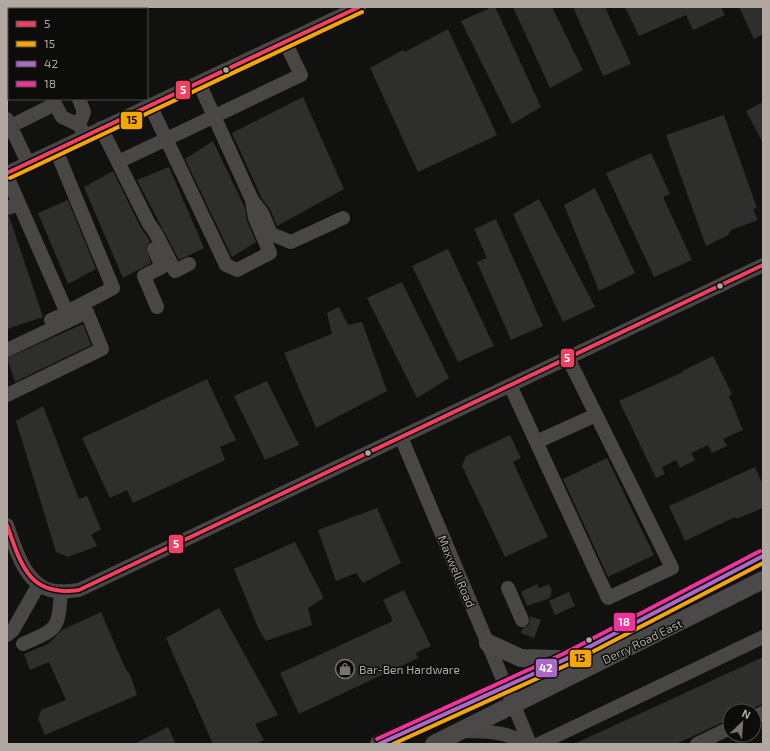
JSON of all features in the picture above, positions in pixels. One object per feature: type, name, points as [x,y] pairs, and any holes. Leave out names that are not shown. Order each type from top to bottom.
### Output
[{"type":"main road","name":"Derry Road East","points":[[379,744],[505,685],[566,659],[763,556]]},
{"type":"main road","name":"Derry Road East","points":[[434,744],[763,580]]},
{"type":"main road","points":[[488,643],[521,658],[566,659]]},
{"type":"street","points":[[67,312],[13,206],[7,174],[56,150],[82,131],[101,128],[360,7]]},
{"type":"street","points":[[118,162],[301,75],[285,42]]},
{"type":"street","points":[[198,83],[252,200],[262,213],[271,234],[291,242],[343,218]]},
{"type":"street","points":[[79,100],[84,112],[82,131]]},
{"type":"street","points":[[28,163],[13,121],[59,102],[62,117],[82,131]]},
{"type":"street","points":[[150,105],[226,265],[237,270],[270,253],[255,218],[252,200]]},
{"type":"street","points":[[101,128],[175,272],[189,264]]},
{"type":"street","points":[[7,340],[67,312],[113,288],[56,150]]},
{"type":"street","points":[[149,224],[147,235],[162,267],[144,276],[157,307]]},
{"type":"street","points":[[7,524],[20,561],[39,584],[54,591],[80,590],[763,265]]},
{"type":"street","points":[[7,350],[87,312],[102,349],[7,395]]},
{"type":"street","points":[[510,386],[608,598],[672,568],[568,358]]},
{"type":"street","points":[[536,442],[596,415]]},
{"type":"street","name":"Maxwell Road","points":[[401,437],[530,744]]},
{"type":"street","points":[[7,634],[13,630],[39,584]]},
{"type":"street","points":[[508,588],[522,620]]},
{"type":"street","points":[[24,644],[50,632],[55,627],[58,620],[61,591]]},
{"type":"street","points":[[539,744],[763,637]]},
{"type":"street","points":[[461,731],[480,731],[504,735],[526,744]]},
{"type":"street","points":[[697,744],[722,732]]},
{"type":"building","points":[[495,7],[541,107],[512,124],[461,21]]},
{"type":"building","points":[[513,7],[552,7],[583,70],[550,88]]},
{"type":"building","points":[[573,7],[605,7],[631,64],[603,76]]},
{"type":"building","points":[[625,7],[721,7],[725,15],[693,30],[686,15],[639,36]]},
{"type":"building","points":[[739,7],[763,7],[763,34],[754,39]]},
{"type":"building","points":[[448,29],[497,135],[418,172],[370,68],[403,50],[405,52]]},
{"type":"building","points":[[303,97],[344,189],[277,226],[270,209],[262,199],[232,133]]},
{"type":"building","points":[[763,102],[763,143],[746,111]]},
{"type":"building","points":[[724,115],[757,208],[753,209],[758,220],[731,230],[728,235],[706,246],[666,135]]},
{"type":"building","points":[[213,141],[245,208],[247,221],[256,242],[232,257],[185,159]]},
{"type":"building","points":[[651,153],[670,194],[663,197],[692,260],[654,277],[606,173]]},
{"type":"building","points":[[169,167],[204,248],[179,260],[137,180]]},
{"type":"building","points":[[113,171],[141,228],[150,241],[146,248],[151,263],[123,278],[84,187]]},
{"type":"building","points":[[595,188],[635,273],[599,291],[564,205]]},
{"type":"building","points":[[539,199],[595,307],[563,322],[513,214]]},
{"type":"building","points":[[68,200],[96,269],[68,284],[38,213]]},
{"type":"building","points":[[7,216],[9,216],[43,317],[7,329]]},
{"type":"building","points":[[496,219],[543,326],[511,340],[477,262],[487,258],[474,229]]},
{"type":"building","points":[[448,249],[494,346],[458,362],[412,266]]},
{"type":"building","points":[[402,282],[449,378],[417,398],[367,298]]},
{"type":"building","points":[[339,307],[348,325],[362,322],[387,391],[316,428],[284,353],[332,334],[327,313]]},
{"type":"building","points":[[83,324],[91,345],[15,382],[7,358]]},
{"type":"building","points":[[713,356],[732,394],[729,396],[743,430],[723,439],[727,446],[712,453],[708,445],[691,453],[695,460],[680,468],[676,460],[662,467],[665,474],[656,478],[619,401],[683,372],[682,371]]},
{"type":"building","points":[[207,379],[236,440],[220,447],[225,460],[133,503],[127,490],[110,498],[82,438]]},
{"type":"building","points":[[267,381],[299,445],[265,460],[234,396]]},
{"type":"building","points":[[43,406],[79,499],[87,496],[101,529],[91,535],[97,546],[68,557],[56,552],[16,421]]},
{"type":"building","points":[[510,435],[521,458],[513,462],[548,537],[505,557],[462,466],[466,456]]},
{"type":"building","points":[[607,458],[654,555],[608,577],[563,479]]},
{"type":"building","points":[[755,467],[763,485],[763,508],[736,519],[735,517],[685,541],[669,506]]},
{"type":"building","points":[[377,508],[401,563],[363,583],[356,573],[336,581],[318,530]]},
{"type":"building","points":[[295,542],[324,598],[308,608],[312,625],[266,641],[259,630],[234,569]]},
{"type":"building","points":[[537,584],[539,588],[549,584],[552,591],[550,598],[527,606],[521,592]]},
{"type":"building","points":[[404,590],[431,646],[416,653],[418,658],[299,714],[280,673],[393,621],[383,600]]},
{"type":"building","points":[[569,592],[575,606],[555,615],[549,601]]},
{"type":"building","points":[[219,608],[278,715],[255,724],[264,740],[256,744],[213,744],[166,638]]},
{"type":"building","points":[[101,612],[126,670],[130,674],[137,695],[45,735],[38,719],[41,710],[66,700],[49,662],[30,670],[24,654],[48,644],[62,630]]},
{"type":"building","points":[[530,616],[541,620],[534,638],[521,633],[523,628],[529,625]]},
{"type":"building","points":[[763,657],[763,704],[722,703],[722,723],[676,744],[574,744]]},
{"type":"building","points":[[168,727],[176,744],[134,744]]},
{"type":"transit line","name":"5","points":[[7,173],[359,7]]},
{"type":"transit line","name":"15","points":[[10,178],[362,12]]},
{"type":"transit line","name":"5","points":[[7,525],[23,565],[38,583],[49,588],[62,591],[79,590],[763,265]]},
{"type":"transit line","name":"18","points":[[377,739],[563,654],[760,551]]},
{"type":"transit line","name":"42","points":[[379,744],[566,659],[763,556]]},
{"type":"transit line","name":"15","points":[[393,744],[569,664],[763,563]]},
{"type":"place","name":"Bar-Ben Hardware","points":[[345,669]]}]
